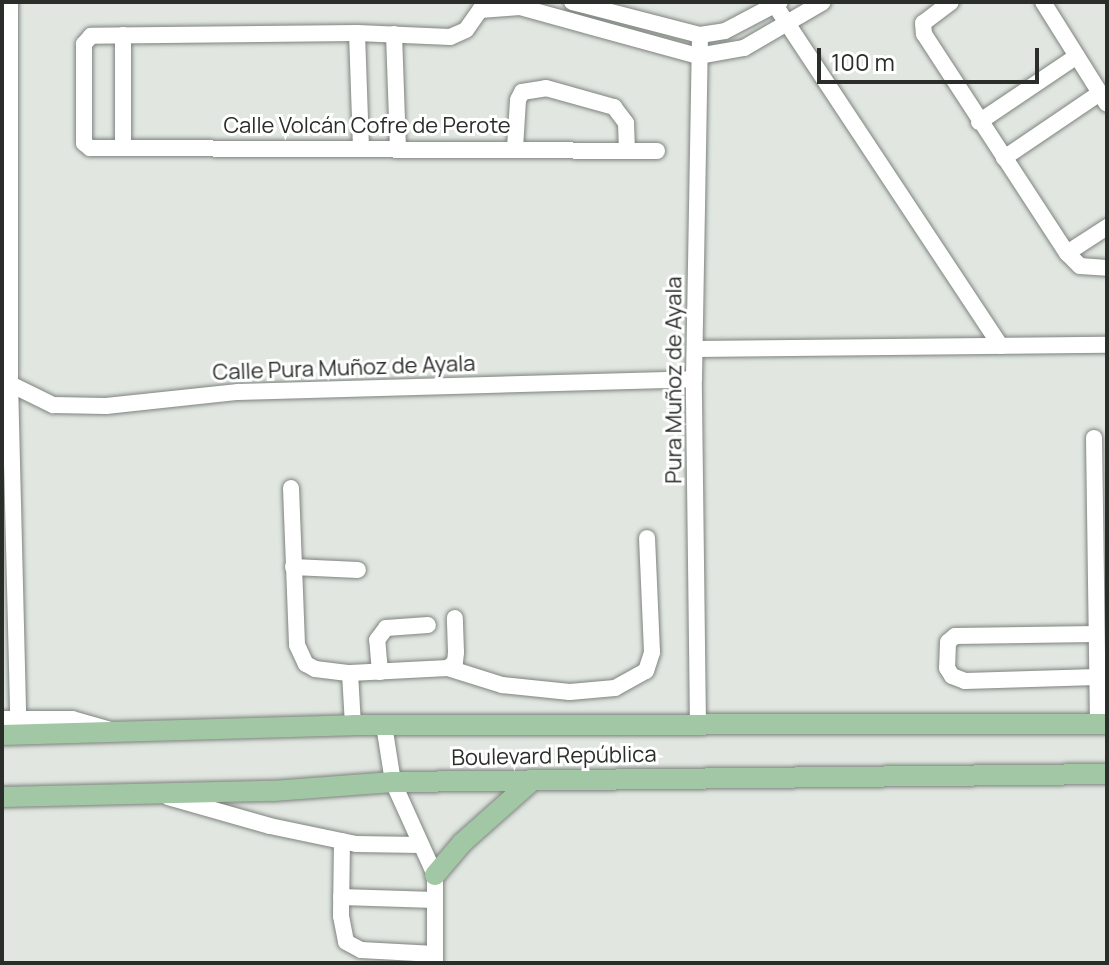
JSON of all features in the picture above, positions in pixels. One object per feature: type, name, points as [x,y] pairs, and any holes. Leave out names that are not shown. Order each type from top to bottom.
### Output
[{"type":"main road","name":"Boulevard República","points":[[2,735],[353,725],[1103,724]]},
{"type":"main road","name":"Boulevard República","points":[[2,797],[273,791],[393,782],[1107,774]]},
{"type":"main road","points":[[435,875],[462,843],[533,780]]},
{"type":"street","points":[[10,2],[6,294],[10,720],[88,721],[117,733]]},
{"type":"street","points":[[572,2],[622,8],[700,35],[725,31],[777,4],[787,26],[1001,346]]},
{"type":"street","points":[[123,148],[123,35],[458,35],[478,6],[520,7],[698,56],[744,48],[787,26],[823,2]]},
{"type":"street","points":[[951,2],[923,23],[924,34],[1067,253],[1080,266],[1107,268]]},
{"type":"street","points":[[1004,158],[1103,98],[1043,2]]},
{"type":"street","points":[[614,32],[622,8]]},
{"type":"street","points":[[357,33],[361,148]]},
{"type":"street","points":[[394,34],[398,148]]},
{"type":"street","name":"Calle Volcán Cofre de Perote","points":[[123,35],[97,35],[84,44],[82,138],[90,148],[657,151]]},
{"type":"street","name":"Pura Muñoz de Ayala","points":[[698,726],[694,379],[700,35]]},
{"type":"street","points":[[979,122],[1077,56]]},
{"type":"street","points":[[515,148],[518,100],[522,92],[546,88],[614,107],[626,123],[627,151]]},
{"type":"street","points":[[1067,253],[1107,227]]},
{"type":"street","points":[[695,349],[1107,345]]},
{"type":"street","name":"Calle Pura Muñoz de Ayala","points":[[6,381],[53,405],[106,406],[238,392],[694,379]]},
{"type":"street","points":[[1094,438],[1097,677],[1103,724]]},
{"type":"street","points":[[291,488],[300,655],[315,669],[350,673],[448,668],[502,685],[570,692],[615,688],[646,671],[652,652],[647,538]]},
{"type":"street","points":[[293,567],[358,570]]},
{"type":"street","points":[[448,668],[455,662],[455,618]]},
{"type":"street","points":[[380,672],[377,640],[386,628],[428,625]]},
{"type":"street","points":[[1096,634],[955,636],[948,642],[947,668],[952,676],[965,681],[1097,677]]},
{"type":"street","points":[[350,673],[353,725]]},
{"type":"street","points":[[342,841],[342,930],[352,948],[435,958],[435,875],[393,782],[384,725]]},
{"type":"street","points":[[157,794],[270,826],[342,841],[420,845]]},
{"type":"street","points":[[341,897],[435,900]]}]
